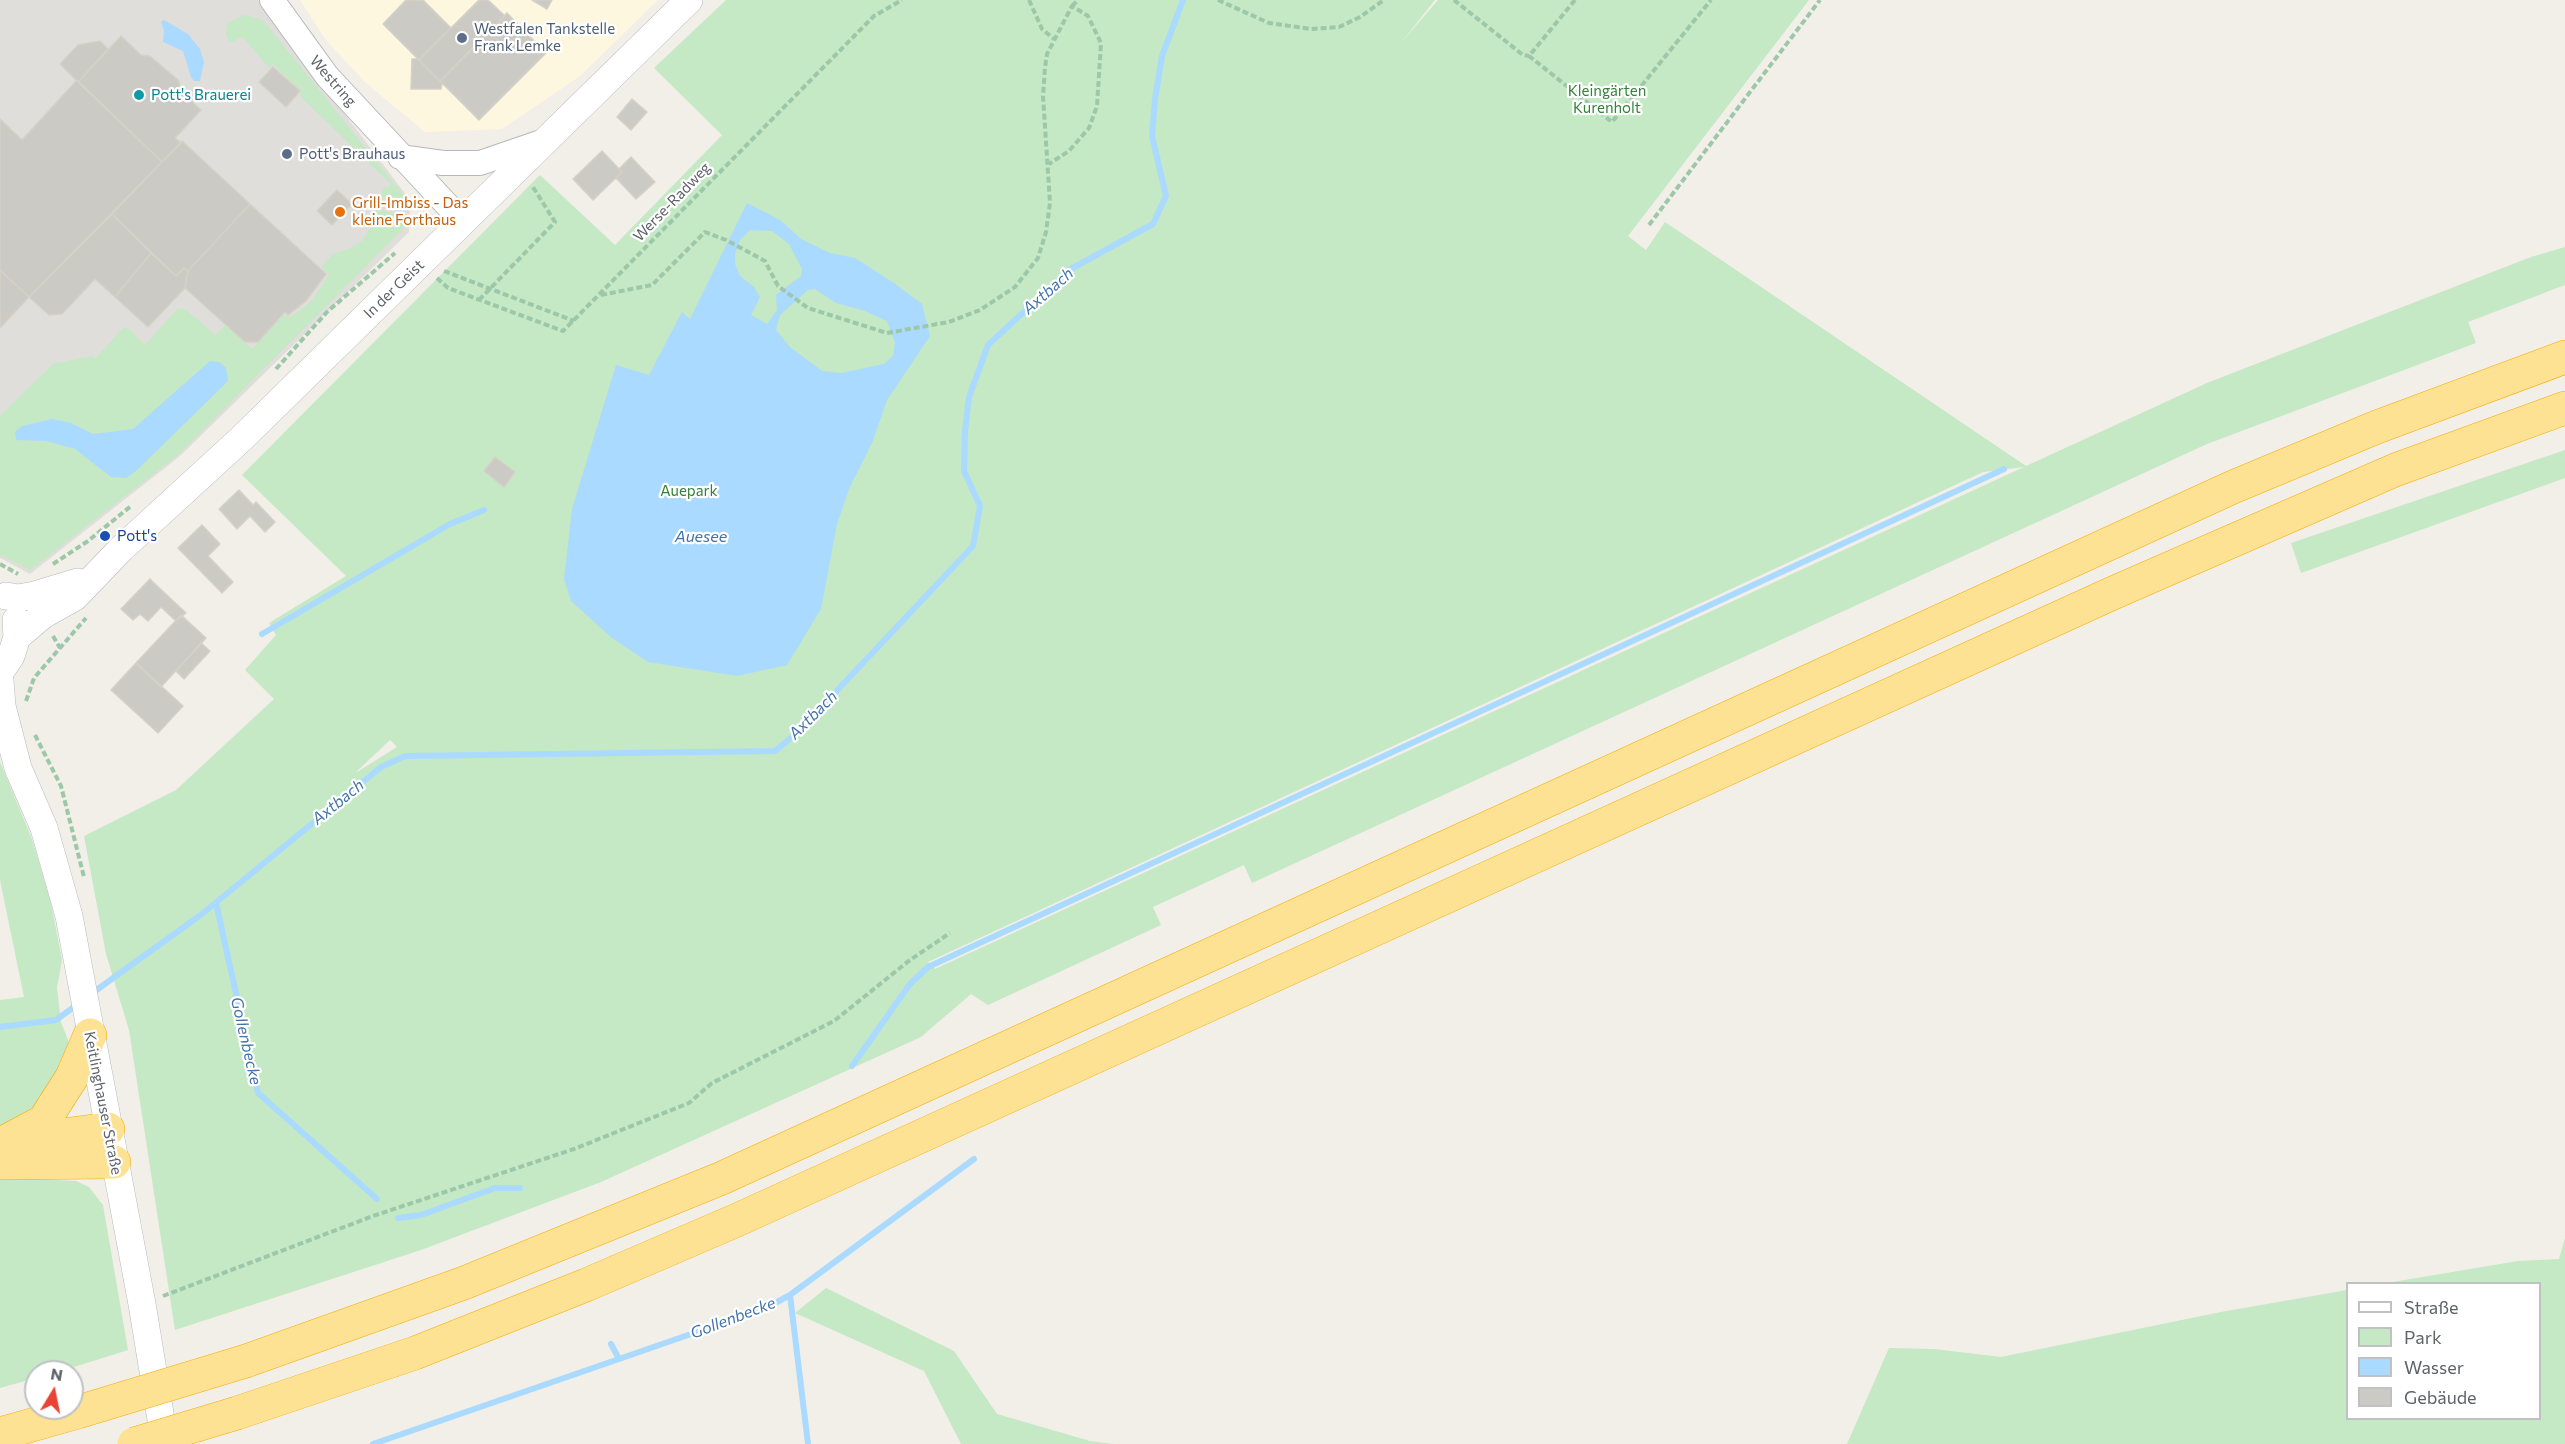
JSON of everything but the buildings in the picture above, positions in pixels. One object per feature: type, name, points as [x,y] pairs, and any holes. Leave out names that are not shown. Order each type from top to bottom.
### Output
[{"type":"highway","points":[[0,1434],[246,1361],[464,1283],[722,1178],[2233,487],[2388,423],[2565,357]]},
{"type":"highway","points":[[134,1444],[237,1413],[415,1353],[586,1285],[988,1106],[2113,593],[2395,470],[2565,408]]},
{"type":"highway","points":[[1,1149],[44,1121],[72,1077],[88,1026]]},
{"type":"highway","points":[[1,1149],[108,1129]]},
{"type":"highway","points":[[1,1149],[114,1162]]},
{"type":"main road","name":"In der Geist","points":[[17,637],[43,615],[75,597],[96,574],[241,439],[434,271],[463,222],[689,0]]},
{"type":"main road","name":"In der Geist","points":[[3,593],[35,595],[65,587],[96,574]]},
{"type":"main road","points":[[0,672],[11,656],[17,637],[13,608],[3,593]]},
{"type":"main road","name":"Keitlinghauser Straße","points":[[0,681],[2,706],[18,768],[47,839],[69,916],[142,1304],[165,1444]]},
{"type":"main road","name":"Keitlinghauser Straße","points":[[0,745],[18,768]]},
{"type":"street","name":"Westring","points":[[272,0],[327,76],[463,222]]},
{"type":"street","points":[[400,157],[443,163],[480,163],[549,139]]},
{"type":"path","points":[[887,0],[892,5]]},
{"type":"path","name":"Werse-Radweg","points":[[574,321],[874,16],[902,0]]},
{"type":"path","points":[[1029,0],[1042,29],[1054,39]]},
{"type":"path","points":[[601,295],[652,285],[705,232],[726,240],[765,261],[778,286],[807,308],[887,333],[949,322],[980,310],[1014,287],[1038,258],[1046,232],[1050,203],[1043,96],[1047,54],[1072,6],[1078,0]]},
{"type":"path","points":[[1218,0],[1269,23],[1311,29],[1339,27],[1360,17],[1384,0]]},
{"type":"path","points":[[1454,0],[1612,122],[1711,0]]},
{"type":"path","points":[[1529,56],[1575,0]]},
{"type":"path","points":[[1649,225],[1820,0]]},
{"type":"path","points":[[1049,164],[1069,151],[1089,128],[1097,106],[1101,43],[1088,16],[1072,6]]},
{"type":"path","points":[[479,300],[555,222],[533,187],[525,195]]},
{"type":"path","points":[[274,371],[327,312],[403,246],[434,271],[448,288],[563,331],[574,321],[434,271]]},
{"type":"path","points":[[434,271],[452,263]]},
{"type":"path","points":[[49,567],[88,541],[132,505]]},
{"type":"path","points":[[26,700],[34,678],[60,648]]},
{"type":"path","points":[[142,1304],[373,1216],[574,1149],[689,1103],[712,1083],[834,1021],[910,960],[950,933]]},
{"type":"shaded area","points":[[0,0],[258,0],[410,200],[409,232],[180,456],[30,574],[0,558]]},
{"type":"shaded area","points":[[300,0],[658,0],[580,76],[502,129],[425,132],[364,81],[326,40]]},
{"type":"green space","points":[[726,0],[1435,0],[1400,44],[1438,0],[1809,0],[1628,236],[1646,250],[1665,222],[2026,466],[2207,383],[2531,257],[2565,247],[2565,285],[2468,322],[2476,343],[2207,444],[1252,883],[1244,865],[1153,907],[1161,925],[988,1005],[971,994],[921,1037],[601,1182],[421,1250],[175,1330],[129,1030],[106,954],[84,836],[176,790],[274,699],[245,670],[276,635],[269,623],[346,576],[242,475],[540,175],[615,245],[722,135],[654,68]],"holes":[[[2024,467],[935,969],[928,962],[1983,472]],[[390,740],[397,747],[357,772],[357,771]]]},
{"type":"green space","points":[[245,15],[263,20],[408,201],[407,206],[380,197],[384,187],[390,187],[391,184],[299,95],[302,92],[273,64],[269,68],[243,37],[229,43],[226,32],[227,23]]},
{"type":"green space","points":[[374,208],[405,216],[405,227],[179,454],[30,570],[0,555],[0,416],[53,364],[92,356],[95,359],[123,328],[128,328],[145,345],[178,308],[185,309],[215,335],[225,325],[252,349],[284,315],[291,317],[313,300],[329,274],[321,267],[334,253],[347,250],[362,241],[376,219]],"holes":[[[199,369],[111,477],[75,449],[46,441],[16,440],[71,423],[93,434],[133,429],[173,396]]]},
{"type":"green space","points":[[2565,450],[2565,478],[2301,573],[2291,543]]},
{"type":"green space","points":[[0,762],[32,839],[51,903],[62,960],[57,988],[61,1022],[71,1048],[41,1111],[0,1132],[0,1000],[24,997],[0,880]]},
{"type":"green space","points":[[0,1177],[76,1181],[89,1187],[103,1205],[128,1350],[84,1364],[84,1360],[24,1360],[24,1381],[0,1388]]},
{"type":"green space","points":[[2565,1238],[2565,1444],[1847,1444],[1889,1348],[1934,1349],[2001,1357],[2221,1312],[2346,1290],[2346,1420],[2541,1420],[2541,1282],[2393,1282],[2518,1261],[2559,1259]]},
{"type":"green space","points":[[826,1288],[954,1351],[997,1414],[1090,1441],[1113,1444],[961,1444],[924,1371],[795,1313]]},
{"type":"water","points":[[164,20],[188,34],[200,49],[204,62],[200,81],[194,81],[191,77],[183,51],[163,42],[164,31],[161,22]]},
{"type":"water","name":"Auesee","points":[[747,203],[780,220],[801,239],[830,253],[855,258],[894,283],[922,304],[930,336],[887,400],[872,443],[849,489],[837,524],[821,609],[787,665],[737,676],[648,662],[612,638],[571,601],[564,579],[572,509],[616,365],[649,375],[682,312],[690,319]],"holes":[[[750,230],[772,231],[789,244],[802,269],[801,276],[776,295],[777,310],[767,324],[751,315],[760,297],[754,287],[740,276],[735,264],[735,254],[740,240]],[[815,289],[836,303],[865,311],[887,321],[895,343],[893,356],[884,364],[841,373],[822,371],[790,347],[776,330],[780,315],[808,290]]]},
{"type":"water","points":[[210,361],[219,362],[226,368],[228,381],[136,471],[126,478],[111,477],[75,449],[46,441],[16,440],[15,432],[22,426],[52,419],[71,423],[93,434],[133,429]]},
{"type":"waterway","name":"Axtbach","points":[[91,994],[202,914],[381,767],[405,756],[775,751],[797,733],[973,546],[980,506],[964,471],[965,431],[969,397],[988,345],[1069,270],[1153,224],[1166,196],[1152,136],[1155,99],[1162,56],[1183,0]]},
{"type":"waterway","points":[[852,1066],[910,984],[928,967],[2004,469]]},
{"type":"waterway","points":[[262,634],[450,524],[484,510]]},
{"type":"waterway","name":"Gollenbecke","points":[[216,903],[258,1093],[377,1199]]},
{"type":"waterway","name":"Axtbach","points":[[0,1027],[56,1020],[78,1004]]},
{"type":"waterway","points":[[611,1344],[619,1359],[766,1308],[790,1295],[974,1159]]},
{"type":"waterway","name":"Gollenbecke","points":[[398,1218],[421,1215],[495,1188],[520,1188]]},
{"type":"waterway","name":"Gollenbecke","points":[[790,1295],[808,1444]]},
{"type":"waterway","points":[[373,1444],[619,1359]]},
{"type":"place","name":"Westfalen Tankstelle Frank Lemke","points":[[462,38]]},
{"type":"place","name":"Pott's Brauerei","points":[[139,95]]},
{"type":"place","name":"Pott's Brauhaus","points":[[287,154]]},
{"type":"place","name":"Grill-Imbiss - Das kleine Forthaus","points":[[340,212]]},
{"type":"place","name":"Pott's","points":[[105,536]]},
{"type":"park label","name":"Kleingärten Kurenholt","points":[[1607,100]]},
{"type":"park label","name":"Auepark","points":[[689,491]]}]
